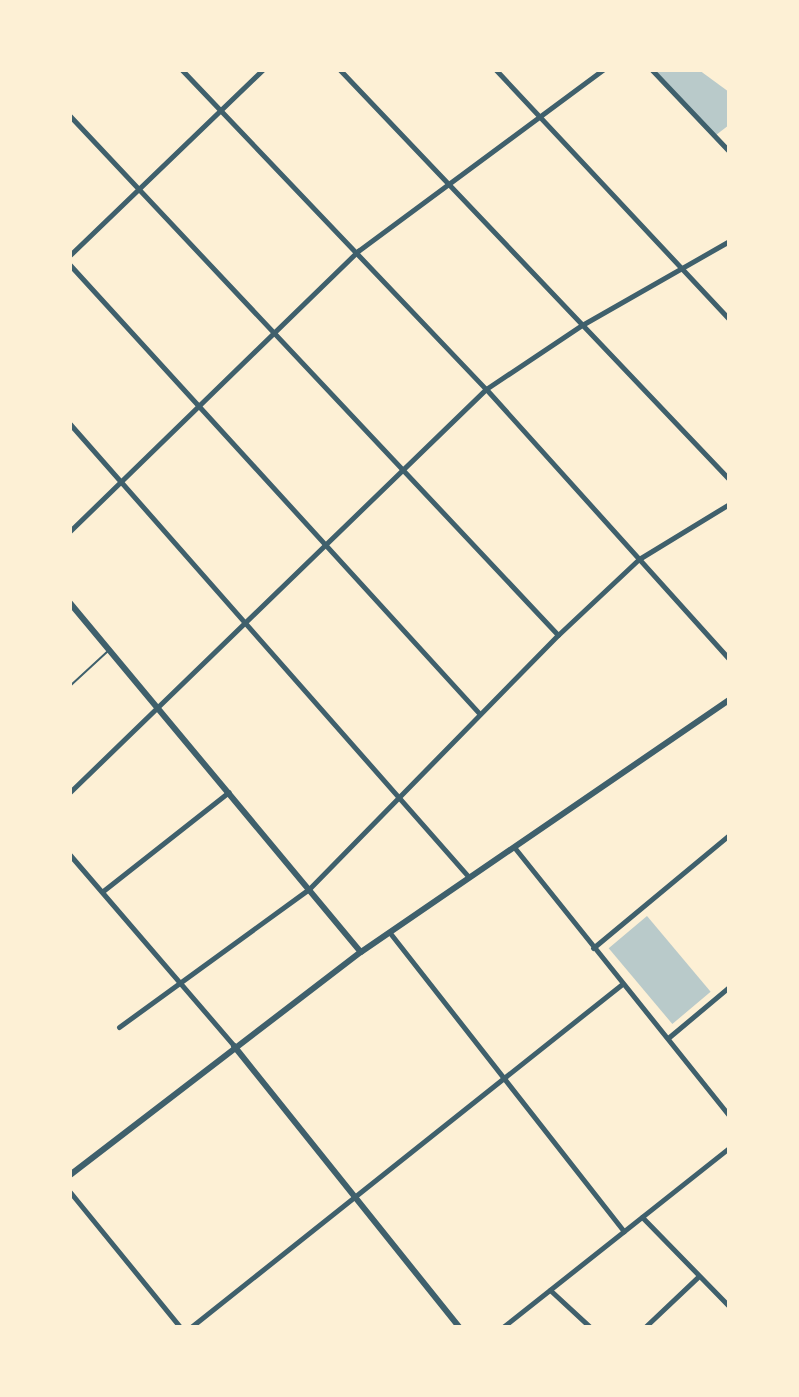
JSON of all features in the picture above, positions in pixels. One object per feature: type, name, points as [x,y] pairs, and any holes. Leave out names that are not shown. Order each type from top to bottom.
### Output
[{"type":"street","points":[[182,70],[358,251],[729,659]]},
{"type":"street","points":[[70,255],[219,108],[262,70]]},
{"type":"street","points":[[340,70],[729,479]]},
{"type":"street","points":[[496,70],[729,319]]},
{"type":"street","points":[[70,531],[358,251],[603,70]]},
{"type":"street","points":[[652,70],[729,151]]},
{"type":"street","points":[[70,116],[558,635]]},
{"type":"street","points":[[70,792],[486,389],[582,325],[729,241]]},
{"type":"street","points":[[70,265],[322,546],[479,713]]},
{"type":"street","points":[[70,424],[468,876]]},
{"type":"street","points":[[119,1027],[178,981],[309,889],[479,713],[639,559],[729,504]]},
{"type":"street","points":[[70,603],[361,952]]},
{"type":"street","points":[[70,1175],[234,1046],[361,952],[729,700]]},
{"type":"street","points":[[103,891],[229,792]]},
{"type":"street","points":[[593,948],[729,835]]},
{"type":"street","points":[[514,847],[729,1115]]},
{"type":"street","points":[[70,855],[234,1046],[459,1327]]},
{"type":"street","points":[[390,933],[624,1231]]},
{"type":"street","points":[[191,1327],[622,984]]},
{"type":"street","points":[[668,1038],[729,987]]},
{"type":"street","points":[[503,1327],[729,1148]]},
{"type":"street","points":[[70,1192],[180,1327]]},
{"type":"street","points":[[642,1217],[729,1306]]},
{"type":"street","points":[[645,1327],[699,1276]]},
{"type":"street","points":[[550,1290],[590,1327]]},
{"type":"lane","points":[[70,686],[109,650]]},
{"type":"shaded area","points":[[655,70],[699,70],[729,92],[729,125],[716,135]]},
{"type":"shaded area","points":[[647,916],[711,992],[672,1024],[609,948]]}]
